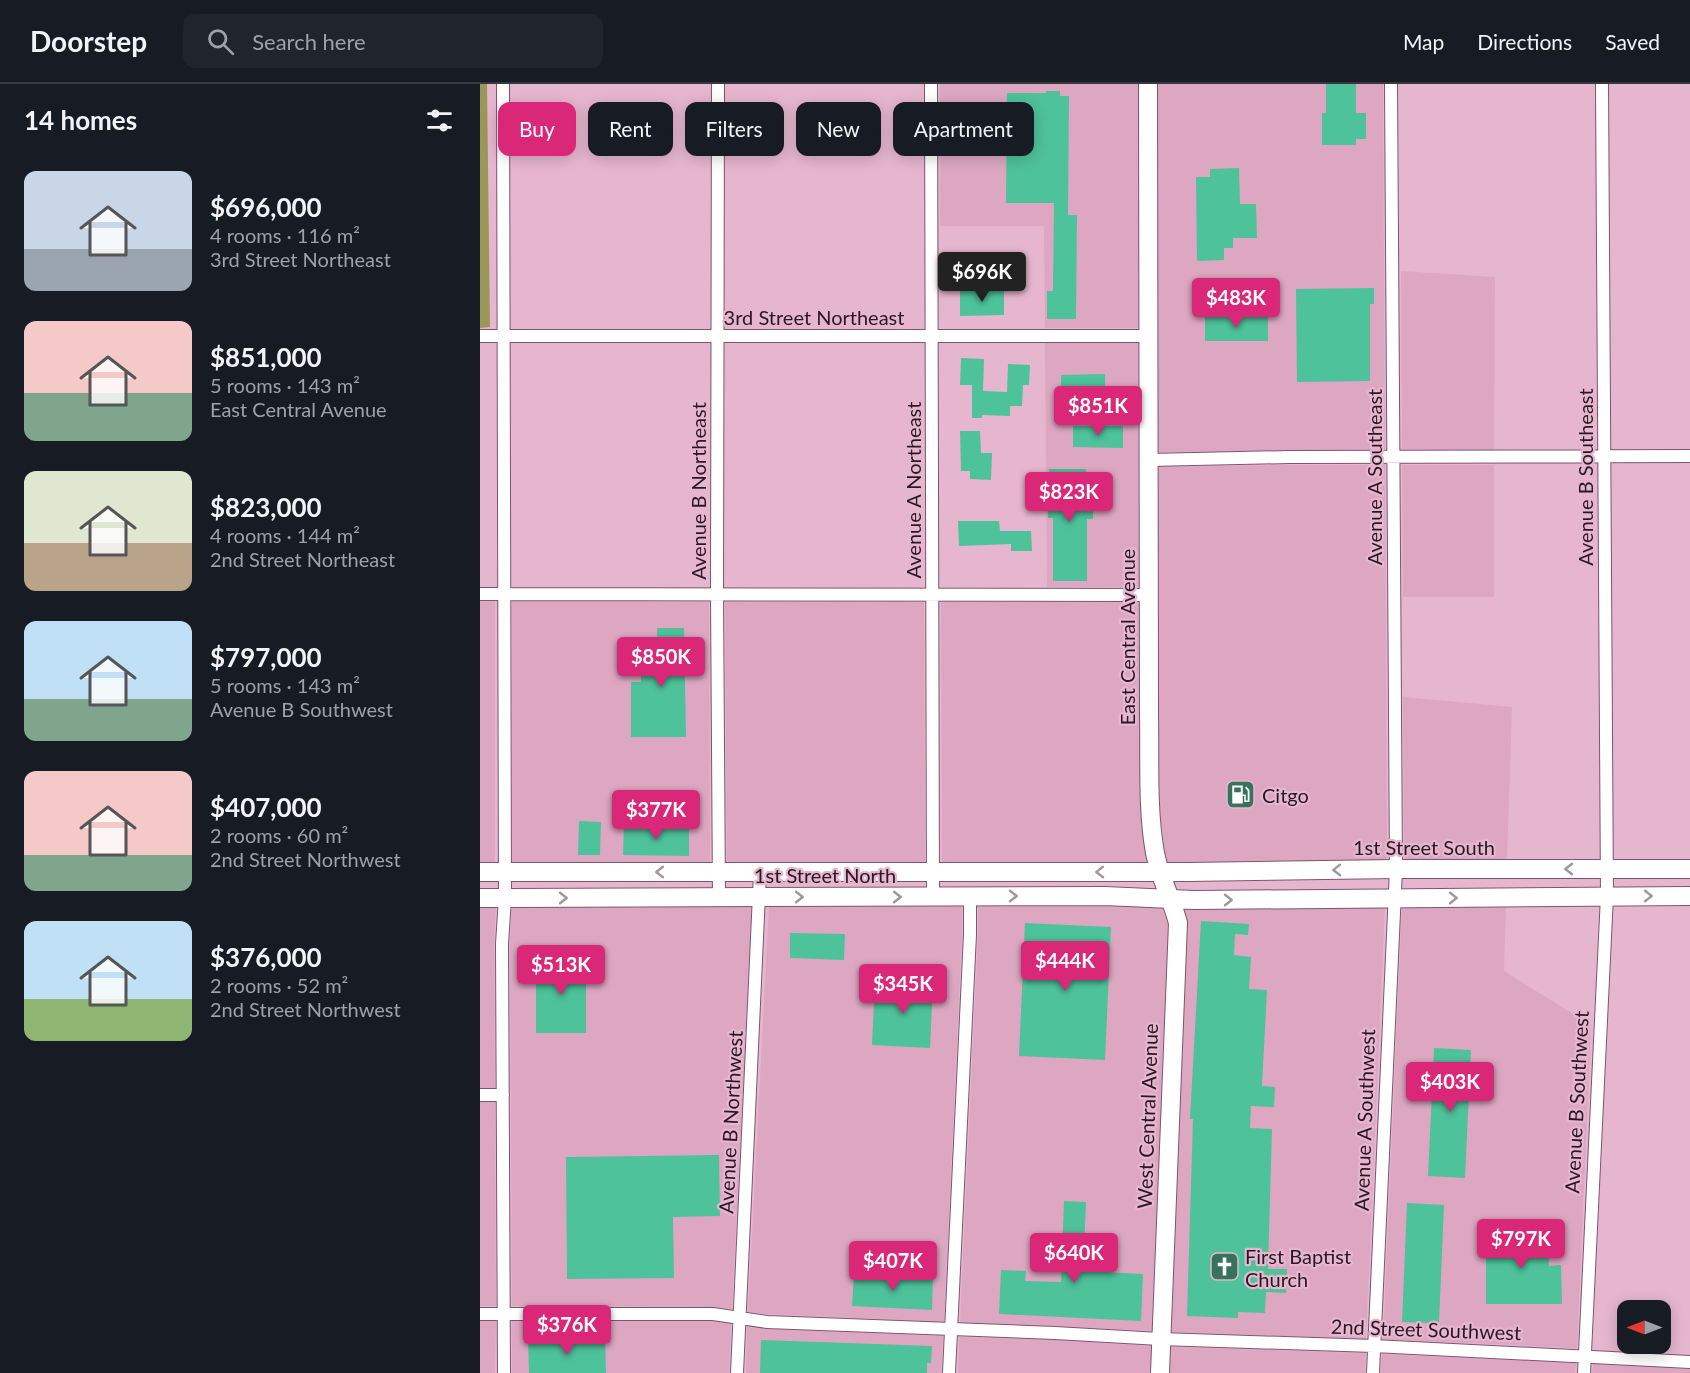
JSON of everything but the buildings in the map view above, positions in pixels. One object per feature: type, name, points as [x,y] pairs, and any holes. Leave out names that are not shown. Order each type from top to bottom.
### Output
[{"type":"main road","name":"East Central Avenue","points":[[1148,84],[1149,713],[1155,851],[1159,871],[1170,899]]},
{"type":"main road","name":"1st Street South","points":[[1159,871],[1690,869]]},
{"type":"main road","name":"1st Street North","points":[[480,872],[1159,871]]},
{"type":"main road","name":"1st Street North","points":[[480,898],[1105,896],[1170,899]]},
{"type":"main road","points":[[1170,899],[1690,896]]},
{"type":"main road","name":"West Central Avenue","points":[[1160,1373],[1178,923],[1170,899]]},
{"type":"street","points":[[503,84],[505,336],[505,898],[502,944],[504,1373]]},
{"type":"street","name":"Avenue B Northeast","points":[[718,84],[719,897]]},
{"type":"street","name":"Avenue A Northeast","points":[[931,84],[933,897]]},
{"type":"street","name":"Avenue A Southeast","points":[[1391,84],[1396,869]]},
{"type":"street","name":"Avenue B Southeast","points":[[1602,84],[1606,869]]},
{"type":"street","name":"3rd Street Northeast","points":[[480,336],[1149,336]]},
{"type":"street","points":[[1149,460],[1289,457],[1690,456]]},
{"type":"street","points":[[480,594],[1149,595]]},
{"type":"street","name":"Avenue A Southwest","points":[[1373,1373],[1396,869]]},
{"type":"street","name":"Avenue B Southwest","points":[[1584,1373],[1607,896],[1606,869]]},
{"type":"street","name":"Avenue B Northwest","points":[[738,1373],[761,897],[760,873]]},
{"type":"street","points":[[949,1373],[970,897]]},
{"type":"street","points":[[480,1095],[503,1095]]},
{"type":"street","name":"2nd Street Southwest","points":[[480,1314],[714,1314],[766,1322],[1374,1346],[1690,1362]]},
{"type":"shaded area","points":[[480,84],[487,84],[490,327],[480,328]]},
{"type":"shaded area","points":[[940,84],[1140,84],[1140,328],[1045,328],[1044,226],[940,226],[940,156],[1034,156],[1034,102],[940,102]]},
{"type":"shaded area","points":[[1157,84],[1383,84],[1385,451],[1158,452]]},
{"type":"shaded area","points":[[1401,271],[1495,277],[1494,450],[1402,451]]},
{"type":"shaded area","points":[[1045,343],[1140,343],[1141,587],[1047,587]]},
{"type":"shaded area","points":[[1385,465],[1387,862],[1166,864],[1160,810],[1157,713],[1158,467]]},
{"type":"shaded area","points":[[1402,465],[1494,465],[1494,597],[1403,597],[1403,600]]},
{"type":"shaded area","points":[[495,601],[495,864],[480,865],[480,602]]},
{"type":"shaded area","points":[[512,601],[709,602],[710,865],[512,864]]},
{"type":"shaded area","points":[[725,602],[924,602],[925,865],[727,866]]},
{"type":"shaded area","points":[[941,602],[1141,602],[1149,864],[942,865]]},
{"type":"shaded area","points":[[1403,697],[1512,707],[1507,862],[1404,861]]},
{"type":"shaded area","points":[[962,904],[944,1322],[748,1312],[769,905]]},
{"type":"shaded area","points":[[978,904],[1164,906],[1169,924],[1152,1331],[960,1322]]},
{"type":"shaded area","points":[[496,905],[495,1088],[480,1088],[480,906]]},
{"type":"shaded area","points":[[512,905],[752,905],[732,1309],[512,1306],[510,944]]},
{"type":"shaded area","points":[[1385,905],[1366,1339],[1169,1332],[1182,907]]},
{"type":"shaded area","points":[[1402,905],[1506,905],[1504,971],[1591,1025],[1577,1348],[1383,1339]]},
{"type":"shaded area","points":[[480,1102],[495,1102],[496,1306],[480,1306]]},
{"type":"shaded area","points":[[480,1321],[496,1321],[495,1373],[480,1373]]},
{"type":"shaded area","points":[[512,1321],[713,1321],[731,1324],[729,1373],[512,1373]]},
{"type":"shaded area","points":[[747,1327],[943,1336],[941,1373],[746,1373]]},
{"type":"shaded area","points":[[959,1337],[1152,1346],[1151,1373],[958,1373]]},
{"type":"shaded area","points":[[1168,1347],[1366,1353],[1365,1373],[1168,1373]]},
{"type":"shaded area","points":[[1382,1354],[1576,1363],[1575,1373],[1381,1373]]},
{"type":"shaded area","points":[[1593,1364],[1690,1369],[1690,1373],[1592,1373]]},
{"type":"place","name":"Citgo","points":[[1241,795]]},
{"type":"place","name":"First Baptist Church","points":[[1224,1267]]}]
